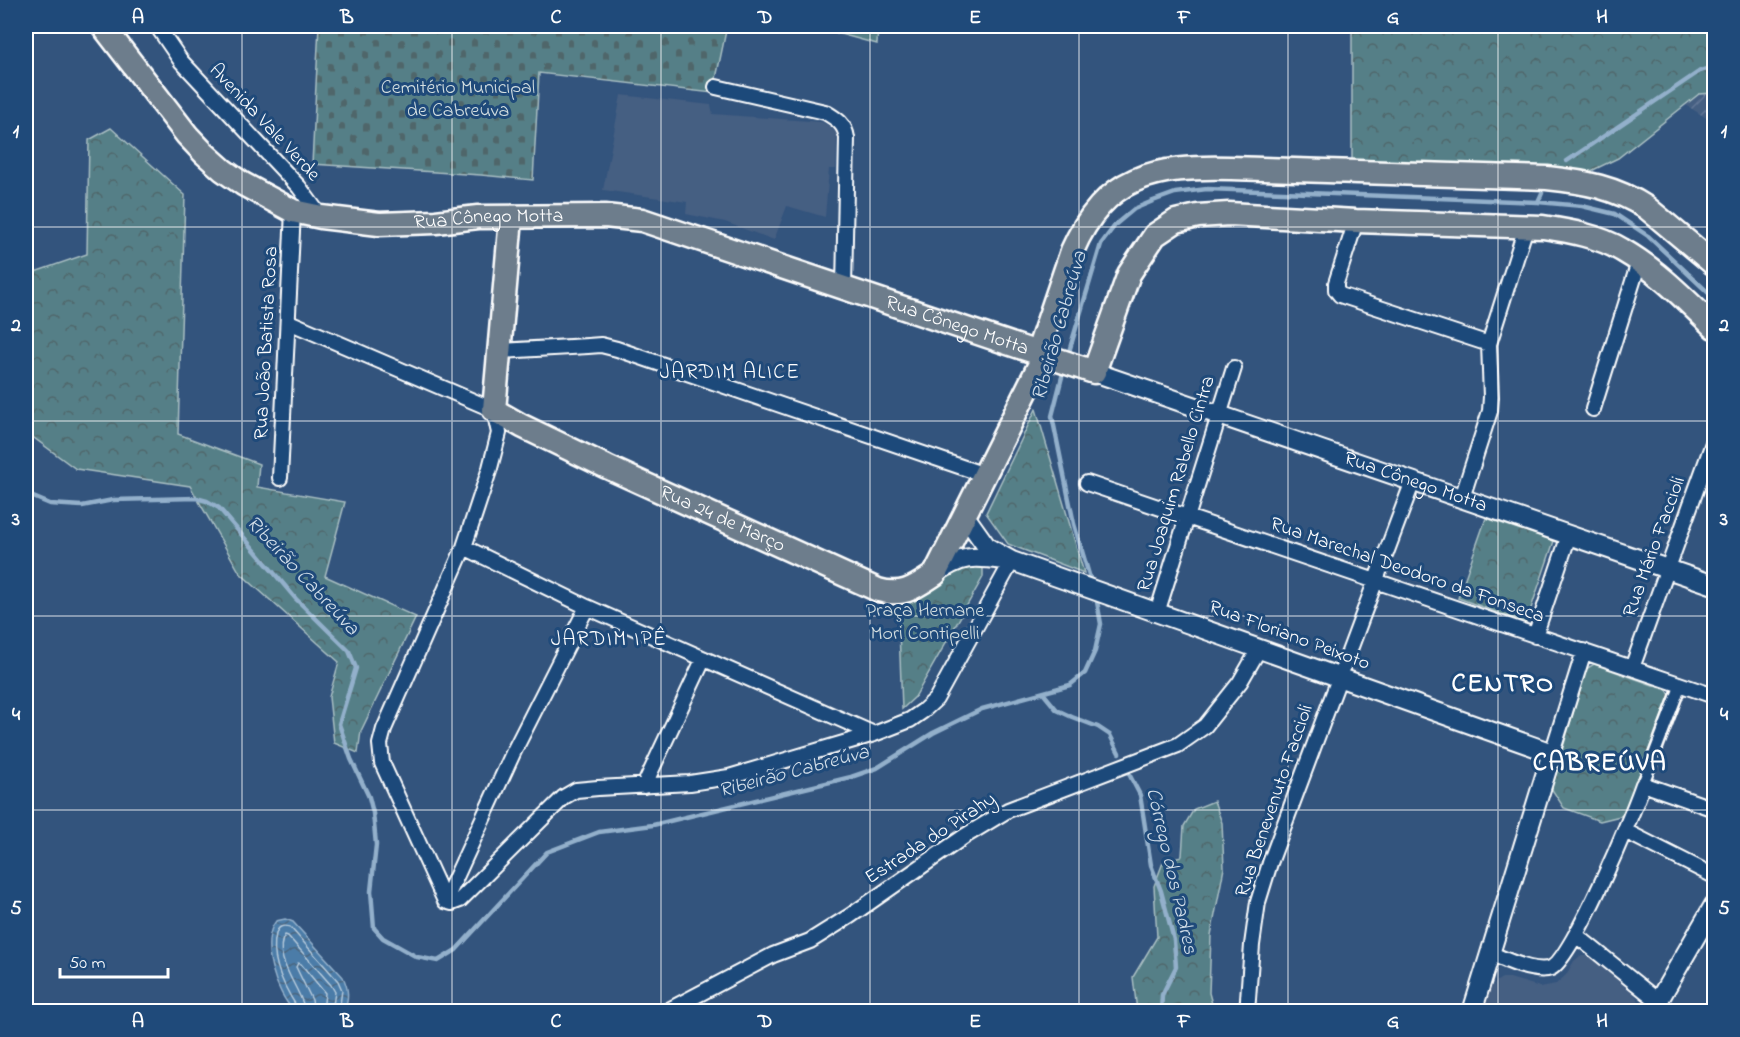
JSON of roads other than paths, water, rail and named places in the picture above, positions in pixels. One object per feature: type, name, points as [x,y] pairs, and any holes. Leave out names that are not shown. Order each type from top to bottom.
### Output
[{"type":"main road","name":"Rua Cônego Motta","points":[[111,28],[187,135],[204,153],[222,170],[243,184],[293,211],[379,224],[436,222],[478,217],[605,216],[642,220],[1086,369]]},
{"type":"main road","name":"Rua 24 de Março","points":[[494,410],[607,467],[878,590],[899,593],[914,588],[934,574],[956,551],[964,516],[1045,356],[1072,251],[1079,235],[1092,214],[1110,196],[1127,184],[1148,174],[1169,169],[1197,167],[1546,178],[1585,182],[1612,190],[1636,201],[1714,264]]},
{"type":"main road","points":[[1086,369],[1129,274],[1155,235],[1176,221],[1198,216],[1229,214],[1543,227],[1563,230],[1621,249],[1662,277],[1714,327]]},
{"type":"main road","points":[[494,410],[511,218]]},
{"type":"street","name":"Avenida Vale Verde","points":[[157,26],[181,61],[299,187],[321,217]]},
{"type":"street","points":[[716,87],[825,112],[835,117],[846,130],[844,288]]},
{"type":"street","name":"Rua João Batista Rosa","points":[[280,478],[293,211]]},
{"type":"street","points":[[1356,221],[1336,283],[1336,290],[1340,295],[1489,344]]},
{"type":"street","points":[[1462,498],[1490,411],[1489,344],[1526,227]]},
{"type":"street","points":[[1593,408],[1639,262]]},
{"type":"street","name":"Rua 24 de Março","points":[[288,322],[494,410]]},
{"type":"street","points":[[499,351],[602,345],[985,475]]},
{"type":"street","name":"Rua Joaquim Rabello Cintra","points":[[1157,613],[1234,368]]},
{"type":"street","name":"Rua Cônego Motta","points":[[1086,369],[1714,585]]},
{"type":"street","points":[[494,410],[499,433],[464,547],[384,729],[380,744],[382,763],[445,901],[452,903],[460,900],[564,797],[576,790],[690,783],[729,777],[874,734],[910,720],[936,699],[1012,561]]},
{"type":"street","name":"Rua Mário Faccioli","points":[[1632,668],[1714,440]]},
{"type":"street","name":"Rua Benevenuto Faccioli","points":[[1247,1011],[1258,902],[1270,863],[1413,481]]},
{"type":"street","name":"Rua Marechal Deodoro da Fonseca","points":[[1087,483],[1714,696]]},
{"type":"street","points":[[964,516],[987,547],[1012,561]]},
{"type":"street","points":[[1535,636],[1569,535]]},
{"type":"street","points":[[464,547],[703,660],[874,734]]},
{"type":"street","points":[[956,551],[1012,561]]},
{"type":"street","name":"Rua Floriano Peixoto","points":[[1012,561],[1552,753]]},
{"type":"street","points":[[445,901],[514,751],[587,607]]},
{"type":"street","name":"Estrada do Pirahy","points":[[665,1011],[773,956],[810,941],[965,836],[1008,810],[1178,745],[1205,726],[1240,682],[1259,649]]},
{"type":"street","points":[[1473,1011],[1584,651]]},
{"type":"street","points":[[644,786],[703,660]]},
{"type":"street","points":[[1490,953],[1534,969],[1542,970],[1558,964],[1576,935],[1625,831],[1681,684]]},
{"type":"street","points":[[1643,784],[1714,809]]},
{"type":"street","points":[[1625,831],[1714,876]]},
{"type":"street","points":[[1576,935],[1658,1008],[1714,905]]},
{"type":"water","points":[[285,919],[293,922],[343,977],[348,994],[344,1011],[294,1011],[287,1003],[276,980],[269,954],[271,930],[276,921]]},
{"type":"waterway","points":[[1567,161],[1700,71],[1714,67]]},
{"type":"waterway","name":"Ribeirão Cabreúva","points":[[1068,355],[1101,244],[1116,224],[1134,209],[1153,201],[1175,193],[1207,189],[1538,202],[1582,206],[1615,214],[1648,236],[1714,298]]},
{"type":"waterway","points":[[1538,202],[1542,193]]},
{"type":"waterway","name":"Ribeirão Cabreúva","points":[[1064,369],[1052,416],[1074,524],[1092,585]]},
{"type":"waterway","name":"Ribeirão Cabreúva","points":[[26,494],[50,504],[82,506],[113,500],[196,498],[207,501],[219,508],[296,599],[349,651],[356,668],[339,724],[351,759],[369,797],[373,813],[376,845],[371,891],[374,928],[383,938],[417,957],[438,961],[456,950],[547,852],[599,832],[653,825],[851,777],[877,768],[933,733],[982,709],[1070,685],[1085,673],[1095,651],[1101,624],[1096,596]]},
{"type":"waterway","name":"Córrego dos Padres","points":[[1043,693],[1057,710],[1098,727],[1110,735],[1119,753]]},
{"type":"waterway","name":"Córrego dos Padres","points":[[1128,772],[1140,795],[1151,865],[1161,891],[1174,940],[1176,967],[1162,995],[1161,1012]]},
{"type":"district","name":"JARDIM ALICE","points":[[730,373]]},
{"type":"district","name":"JARDIM IPÊ","points":[[609,640]]},
{"type":"district","name":"CENTRO","points":[[1503,685]]},
{"type":"district","name":"CABREÚVA","points":[[1600,764]]},
{"type":"park label","name":"Cemitério Municipal de Cabreúva","points":[[458,100]]},
{"type":"park label","name":"Praça Hernane Mori Contipelli","points":[[925,622]]}]
